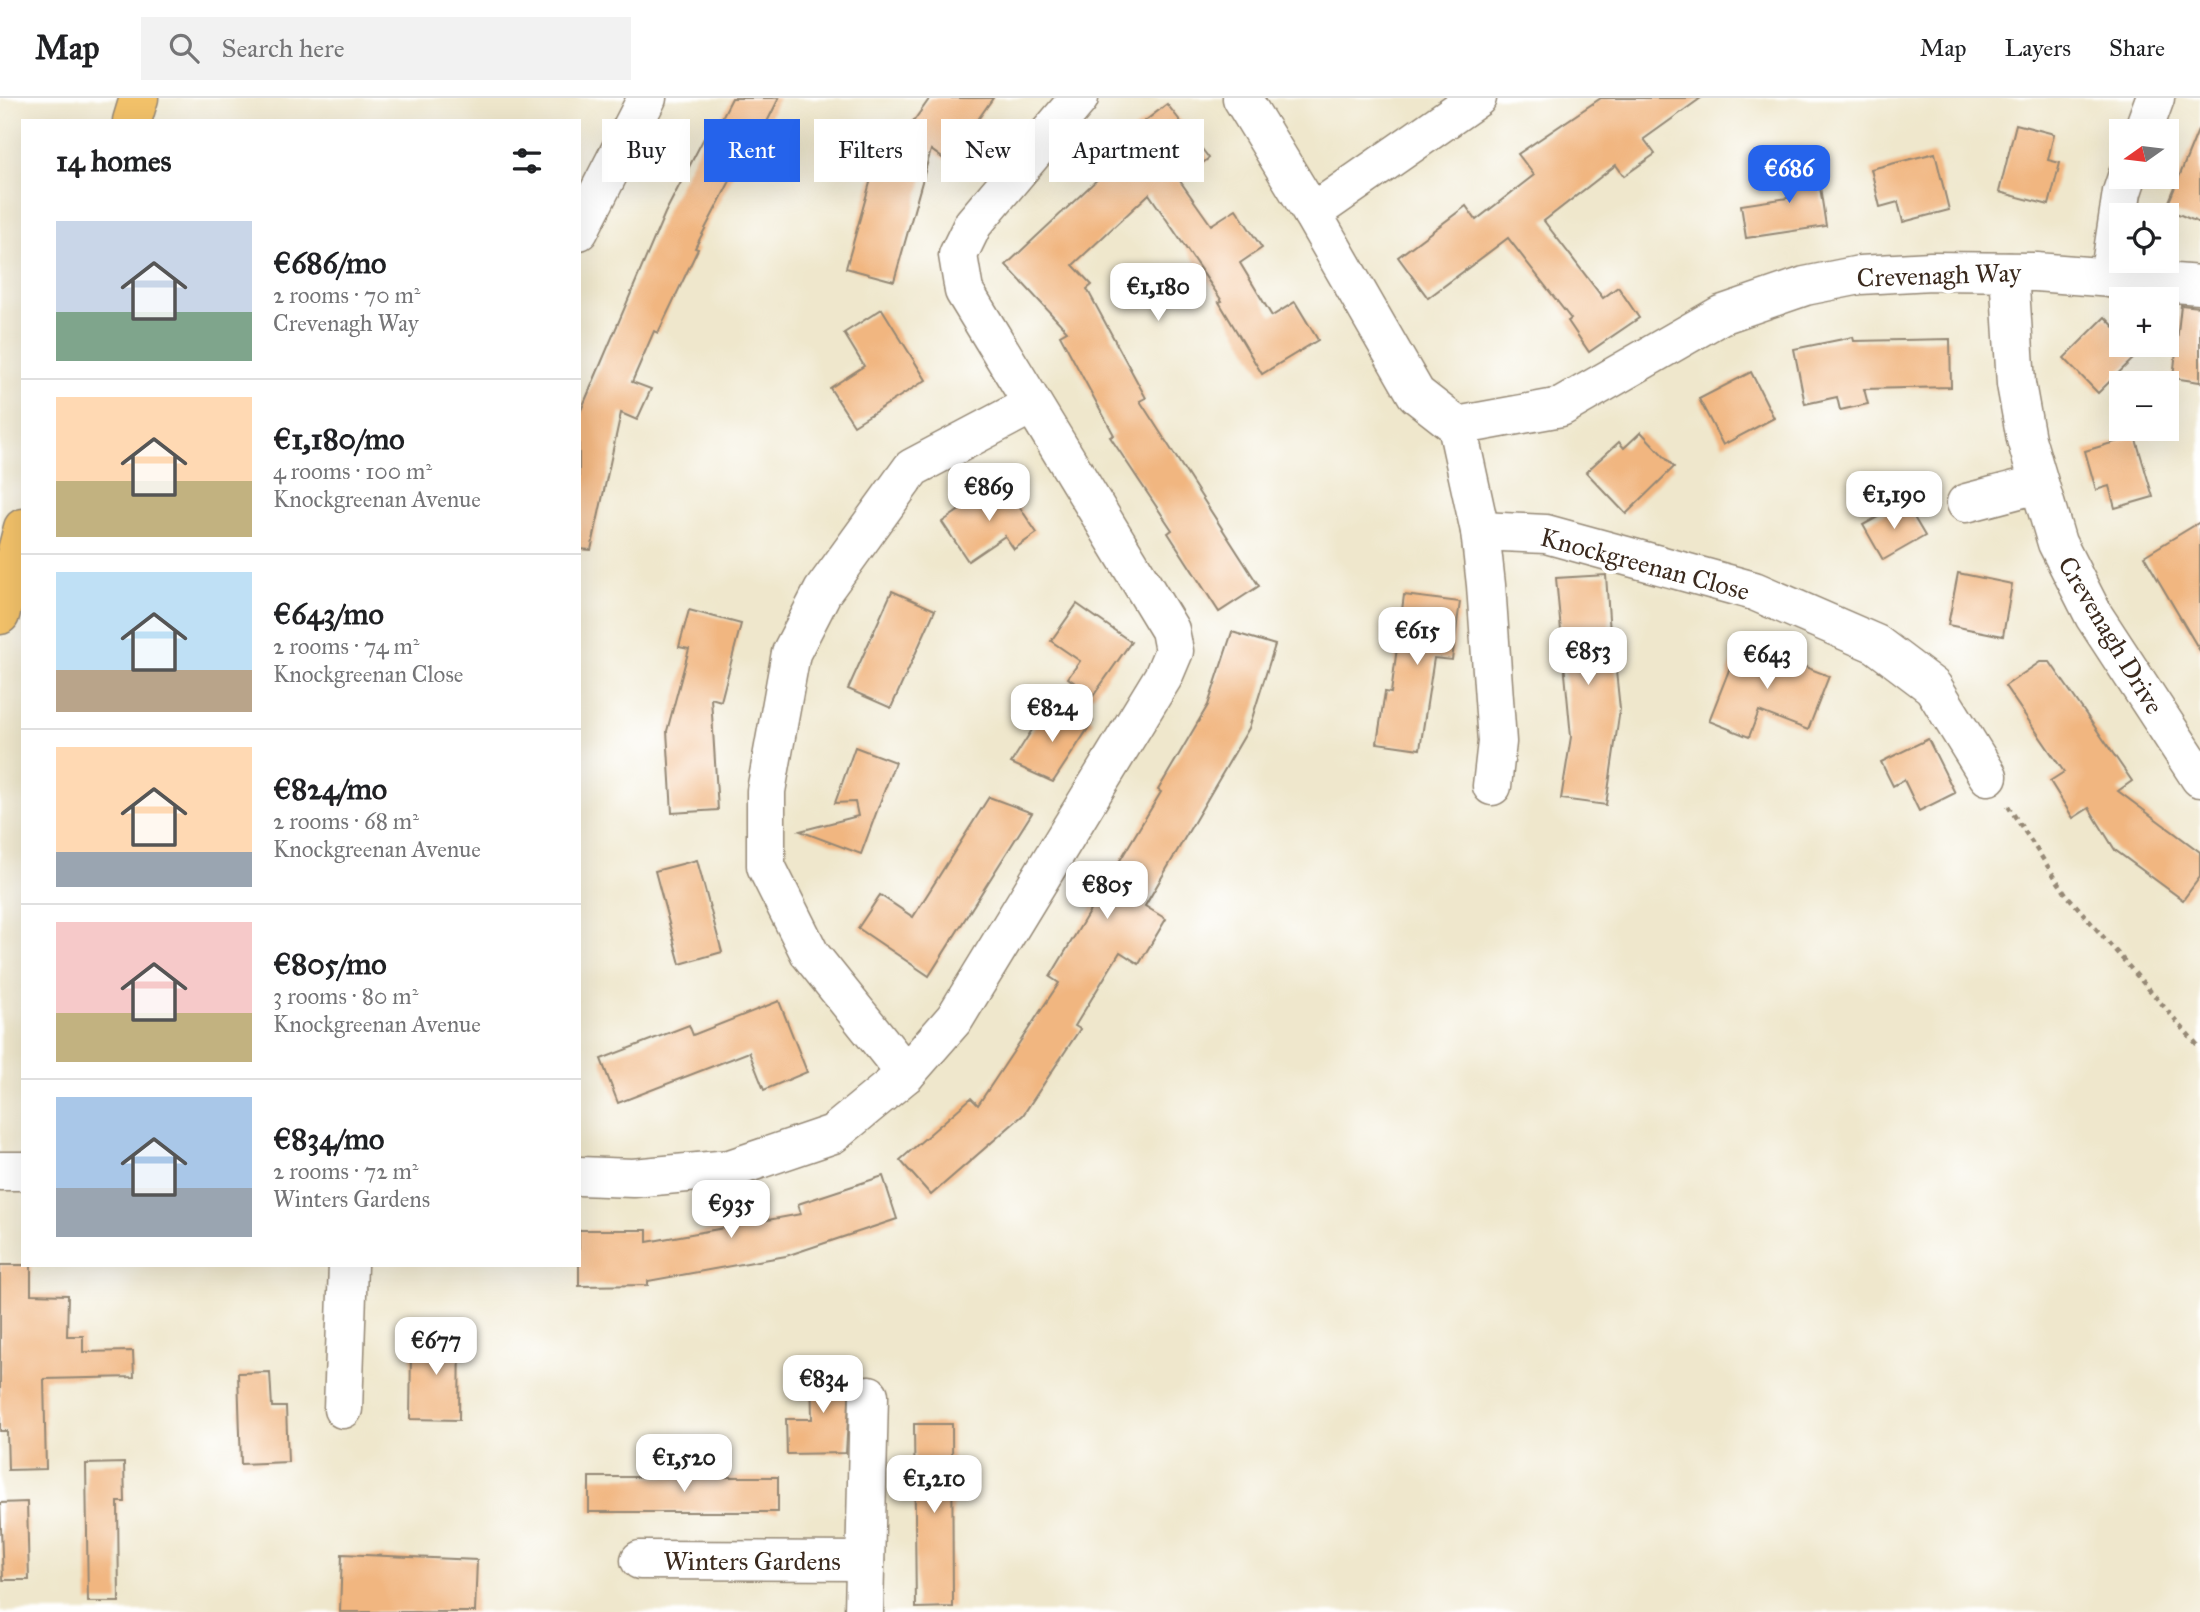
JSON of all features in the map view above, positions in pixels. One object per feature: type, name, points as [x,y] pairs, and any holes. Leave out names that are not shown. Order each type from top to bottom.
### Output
[{"type":"main road","points":[[133,119],[139,98]]},
{"type":"main road","points":[[0,615],[21,536]]},
{"type":"street","points":[[581,227],[647,98]]},
{"type":"street","points":[[581,1177],[633,1178],[730,1169],[833,1134],[906,1074],[955,1018],[1163,677],[1174,651],[1170,630],[1031,405],[964,290],[958,255],[973,224],[1079,98]]},
{"type":"street","points":[[1242,98],[1416,394],[1457,426],[1480,531],[1496,743],[1492,786]]},
{"type":"street","points":[[1312,213],[1477,98]]},
{"type":"street","points":[[2147,119],[2155,98]]},
{"type":"street","points":[[2109,278],[2123,189]]},
{"type":"street","name":"Crevenagh Way","points":[[1457,426],[1561,407],[1721,315],[1805,286],[1884,274],[2009,272],[2200,285]]},
{"type":"street","name":"Crevenagh Drive","points":[[2009,272],[2017,384],[2026,439],[2057,543],[2094,616],[2200,778]]},
{"type":"street","points":[[906,1074],[810,954],[766,866],[766,791],[791,653],[823,591],[912,468],[1031,405]]},
{"type":"street","points":[[1966,503],[2038,484]]},
{"type":"street","name":"Knockgreenan Close","points":[[1480,531],[1546,534],[1754,591],[1876,644],[1933,687],[1988,776]]},
{"type":"street","points":[[0,1171],[21,1171]]},
{"type":"street","points":[[343,1409],[348,1267]]},
{"type":"street","name":"Winters Gardens","points":[[864,1612],[869,1395]]},
{"type":"street","name":"Winters Gardens","points":[[639,1560],[865,1561]]},
{"type":"path","points":[[1988,776],[2066,894],[2200,1048]]},
{"type":"building","points":[[732,98],[779,98],[768,119],[721,119]]},
{"type":"building","points":[[930,98],[993,98],[978,119],[941,119],[941,157],[931,150],[927,164],[927,119],[915,119]]},
{"type":"building","points":[[1601,98],[1701,98],[1644,139],[1655,154],[1624,176],[1616,165],[1544,221],[1603,298],[1618,287],[1639,318],[1589,352],[1568,321],[1571,319],[1508,238],[1428,298],[1398,257],[1466,206],[1476,220],[1534,175],[1518,154]]},
{"type":"building","points":[[1167,104],[1179,119],[1148,119]]},
{"type":"building","points":[[2016,124],[2054,134],[2048,160],[2060,163],[2049,205],[1999,192]]},
{"type":"building","points":[[2200,128],[2200,223],[2179,214],[2179,203],[2168,203],[2174,189],[2179,189],[2179,177]]},
{"type":"building","points":[[704,138],[704,182],[729,182],[695,248],[698,249],[658,333],[654,331],[632,382],[651,389],[637,420],[621,413],[591,550],[581,549],[581,410],[665,213],[681,182],[690,182],[690,165]]},
{"type":"building","points":[[1935,153],[1949,210],[1903,222],[1898,202],[1880,207],[1871,169]]},
{"type":"building","points":[[1816,161],[1826,226],[1746,238],[1741,205],[1788,198],[1784,166]]},
{"type":"building","points":[[870,182],[922,182],[894,281],[846,268]]},
{"type":"building","points":[[1095,182],[1181,182],[1211,225],[1236,209],[1262,248],[1240,263],[1272,316],[1295,302],[1318,340],[1262,374],[1219,302],[1222,301],[1149,194],[1073,265],[1092,285],[1087,289],[1146,398],[1140,401],[1259,586],[1219,612],[1168,533],[1172,530],[1110,437],[1114,435],[1060,335],[1067,331],[1006,265]]},
{"type":"building","points":[[2181,305],[2200,307],[2200,382],[2179,379],[2179,371],[2174,371],[2175,357],[2179,357]]},
{"type":"building","points":[[882,309],[926,380],[854,425],[830,388],[864,366],[844,333]]},
{"type":"building","points":[[2105,317],[2109,321],[2109,357],[2135,357],[2121,371],[2109,371],[2109,382],[2098,393],[2064,358]]},
{"type":"building","points":[[1853,337],[1854,341],[1950,339],[1951,387],[1864,389],[1868,404],[1840,410],[1837,397],[1805,404],[1794,349]]},
{"type":"building","points":[[1751,372],[1774,418],[1723,445],[1699,399]]},
{"type":"building","points":[[1641,432],[1674,467],[1626,514],[1586,472],[1619,442],[1624,448]]},
{"type":"building","points":[[2118,441],[2136,441],[2153,497],[2115,508],[2109,486],[2096,490],[2085,451]]},
{"type":"building","points":[[1002,481],[1037,533],[1014,549],[1005,536],[968,561],[942,522]]},
{"type":"building","points":[[1905,502],[1925,536],[1883,560],[1863,525]]},
{"type":"building","points":[[2200,522],[2200,651],[2144,556]]},
{"type":"building","points":[[1958,573],[2012,584],[2003,636],[1948,625]]},
{"type":"building","points":[[1606,575],[1612,662],[1615,662],[1620,709],[1606,805],[1561,799],[1571,737],[1556,578]]},
{"type":"building","points":[[892,591],[935,610],[891,708],[848,689]]},
{"type":"building","points":[[1404,595],[1460,602],[1452,660],[1434,658],[1420,749],[1377,743],[1385,692],[1391,693]]},
{"type":"building","points":[[1077,604],[1131,642],[1093,696],[1068,678],[1080,661],[1051,641]]},
{"type":"building","points":[[689,610],[741,624],[721,701],[711,698],[718,810],[672,813],[667,731],[689,649],[679,647]]},
{"type":"building","points":[[1232,632],[1275,645],[1249,728],[1145,906],[1166,919],[1139,964],[1120,952],[1075,1026],[1080,1029],[1023,1115],[931,1195],[900,1160],[971,1098],[978,1105],[1059,983],[1050,977],[1161,792],[1158,790],[1208,705]]},
{"type":"building","points":[[1740,642],[1829,676],[1808,730],[1759,711],[1749,737],[1709,721]]},
{"type":"building","points":[[2040,662],[2050,662],[2132,781],[2118,791],[2200,852],[2200,877],[2183,900],[2115,850],[2089,808],[2073,818],[2050,781],[2064,772],[2005,686]]},
{"type":"building","points":[[1065,704],[1093,721],[1053,782],[1011,763],[1039,719],[1050,727]]},
{"type":"building","points":[[1928,739],[1955,793],[1919,811],[1904,780],[1893,786],[1881,762]]},
{"type":"building","points":[[855,747],[895,762],[861,854],[800,831],[858,816],[855,802],[835,803]]},
{"type":"building","points":[[989,797],[1032,813],[929,976],[858,928],[880,895],[913,917]]},
{"type":"building","points":[[697,860],[722,952],[680,964],[655,871]]},
{"type":"building","points":[[779,1001],[807,1072],[764,1090],[749,1052],[618,1103],[601,1059],[689,1025],[693,1035]]},
{"type":"building","points":[[883,1176],[897,1219],[786,1256],[648,1281],[648,1285],[579,1286],[581,1230],[647,1230],[647,1242],[801,1214],[798,1204]]},
{"type":"building","points":[[0,1265],[21,1265],[31,1267],[31,1294],[68,1295],[67,1336],[83,1336],[83,1352],[133,1351],[134,1377],[44,1379],[46,1469],[8,1470],[7,1431],[0,1431]]},
{"type":"building","points":[[427,1328],[460,1329],[459,1420],[410,1419],[411,1350],[427,1351]]},
{"type":"building","points":[[851,1367],[846,1453],[787,1454],[786,1419],[812,1419],[811,1368]]},
{"type":"building","points":[[270,1372],[272,1407],[286,1407],[288,1462],[241,1464],[238,1373]]},
{"type":"building","points":[[914,1424],[952,1424],[953,1607],[916,1608]]},
{"type":"building","points":[[124,1463],[125,1502],[118,1502],[119,1602],[88,1602],[86,1464]]},
{"type":"building","points":[[589,1477],[778,1477],[778,1512],[589,1512]]},
{"type":"building","points":[[27,1502],[29,1580],[3,1580],[0,1503]]},
{"type":"building","points":[[342,1554],[477,1560],[475,1612],[340,1612]]}]
